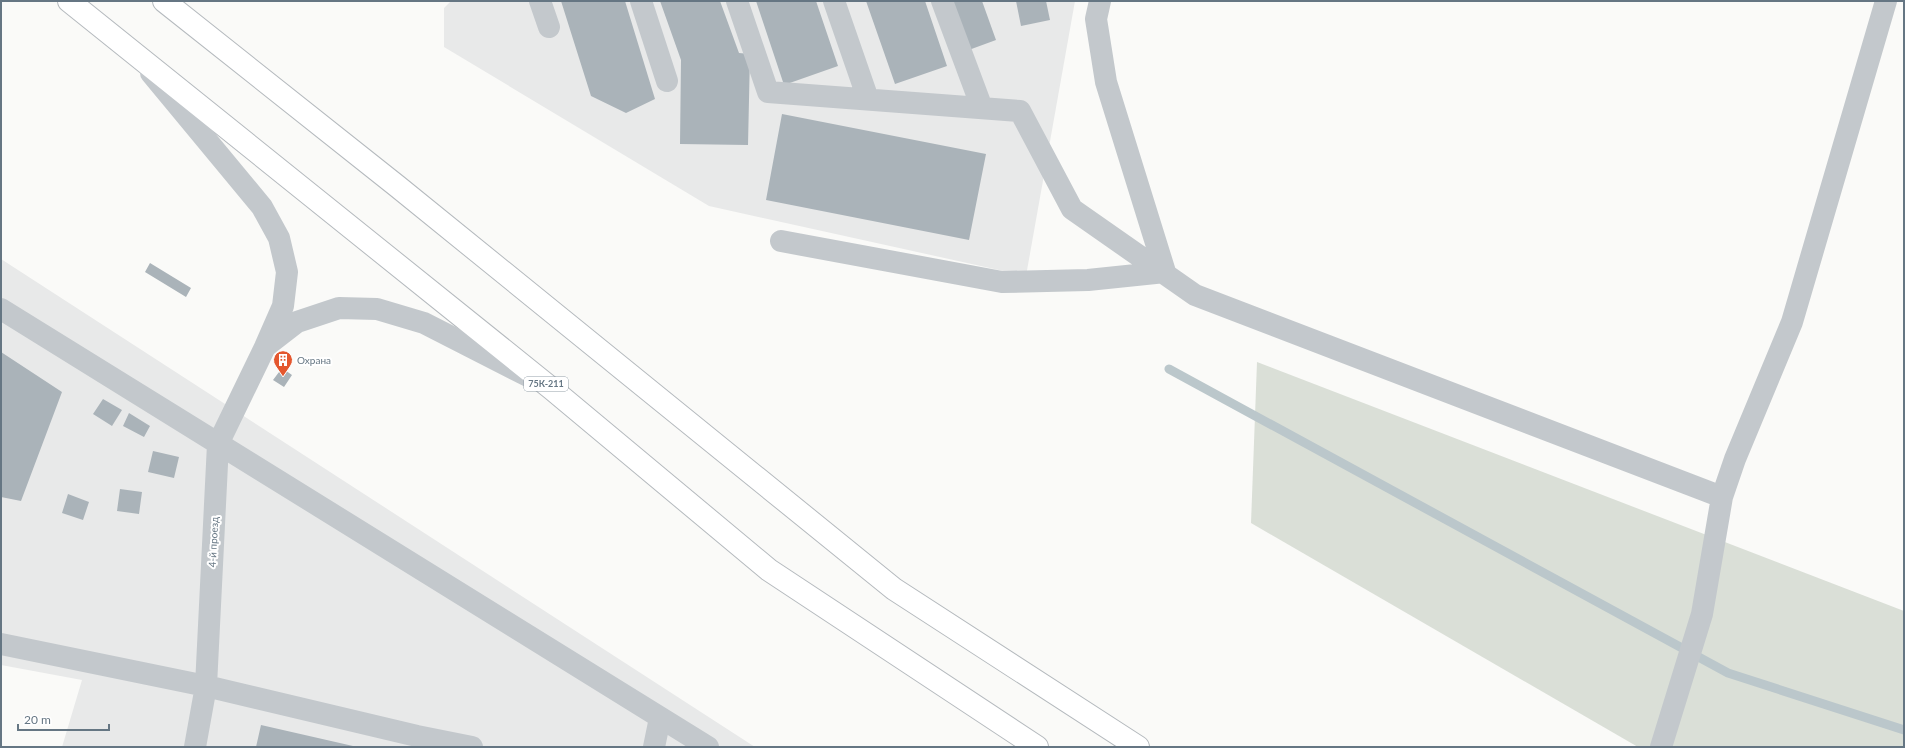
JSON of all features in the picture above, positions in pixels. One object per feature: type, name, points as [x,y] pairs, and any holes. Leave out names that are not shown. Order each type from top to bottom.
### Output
[{"type":"main road","name":"75К-211","points":[[69,1],[552,389],[769,570],[1037,747]]},
{"type":"main road","points":[[164,1],[397,186],[894,589],[1138,747]]},
{"type":"lane","points":[[540,1],[549,27]]},
{"type":"lane","points":[[641,1],[667,81]]},
{"type":"lane","points":[[737,1],[768,92],[1020,111],[1072,209],[1165,272],[1195,295],[1722,497]]},
{"type":"lane","points":[[834,1],[868,99]]},
{"type":"lane","points":[[942,1],[982,108]]},
{"type":"lane","points":[[1100,1],[1096,19],[1106,82],[1165,272]]},
{"type":"lane","points":[[1661,747],[1702,614],[1722,497],[1735,460],[1792,322],[1886,1]]},
{"type":"lane","name":"4-й проезд","points":[[139,58],[262,207],[280,238],[287,272],[283,306],[218,444],[206,686],[195,747]]},
{"type":"lane","points":[[781,240],[1002,282],[1088,280],[1165,272]]},
{"type":"lane","points":[[265,347],[297,322],[338,308],[377,309],[424,323],[552,389]]},
{"type":"lane","points":[[1,309],[708,747]]},
{"type":"lane","points":[[1,644],[206,686],[416,742],[472,747]]},
{"type":"lane","points":[[654,747],[660,718]]},
{"type":"shaded area","points":[[451,1],[1075,1],[1026,276],[709,206],[444,47],[444,8]]},
{"type":"shaded area","points":[[1,259],[755,747],[62,747],[82,680],[1,665]]},
{"type":"shaded area","points":[[1257,362],[1904,611],[1904,747],[1638,747],[1251,523]]},
{"type":"building","points":[[561,1],[625,1],[655,99],[626,113],[591,96]]},
{"type":"building","points":[[660,1],[720,1],[739,53],[750,54],[748,145],[680,144],[681,60]]},
{"type":"building","points":[[756,1],[816,1],[838,66],[784,85]]},
{"type":"building","points":[[866,1],[925,1],[947,66],[895,84]]},
{"type":"building","points":[[949,1],[982,1],[996,40],[966,51]]},
{"type":"building","points":[[1016,1],[1046,1],[1050,20],[1021,26]]},
{"type":"building","points":[[782,114],[986,154],[969,240],[766,200]]},
{"type":"building","points":[[150,263],[191,288],[186,297],[145,272]]},
{"type":"building","points":[[1,352],[62,392],[21,501],[1,497]]},
{"type":"building","name":"Охрана","points":[[282,368],[292,375],[284,387],[273,380]]},
{"type":"building","points":[[103,399],[122,410],[112,426],[93,414]]},
{"type":"building","points":[[129,413],[150,426],[144,437],[123,426]]},
{"type":"building","points":[[153,451],[179,457],[174,478],[148,472]]},
{"type":"building","points":[[120,489],[142,492],[139,514],[117,511]]},
{"type":"building","points":[[68,494],[89,502],[83,520],[62,513]]},
{"type":"building","points":[[261,725],[353,746],[353,747],[256,747]]},
{"type":"waterway","points":[[1169,369],[1728,673],[1904,730]]},
{"type":"place","name":"Охрана","points":[[283,377]]}]
